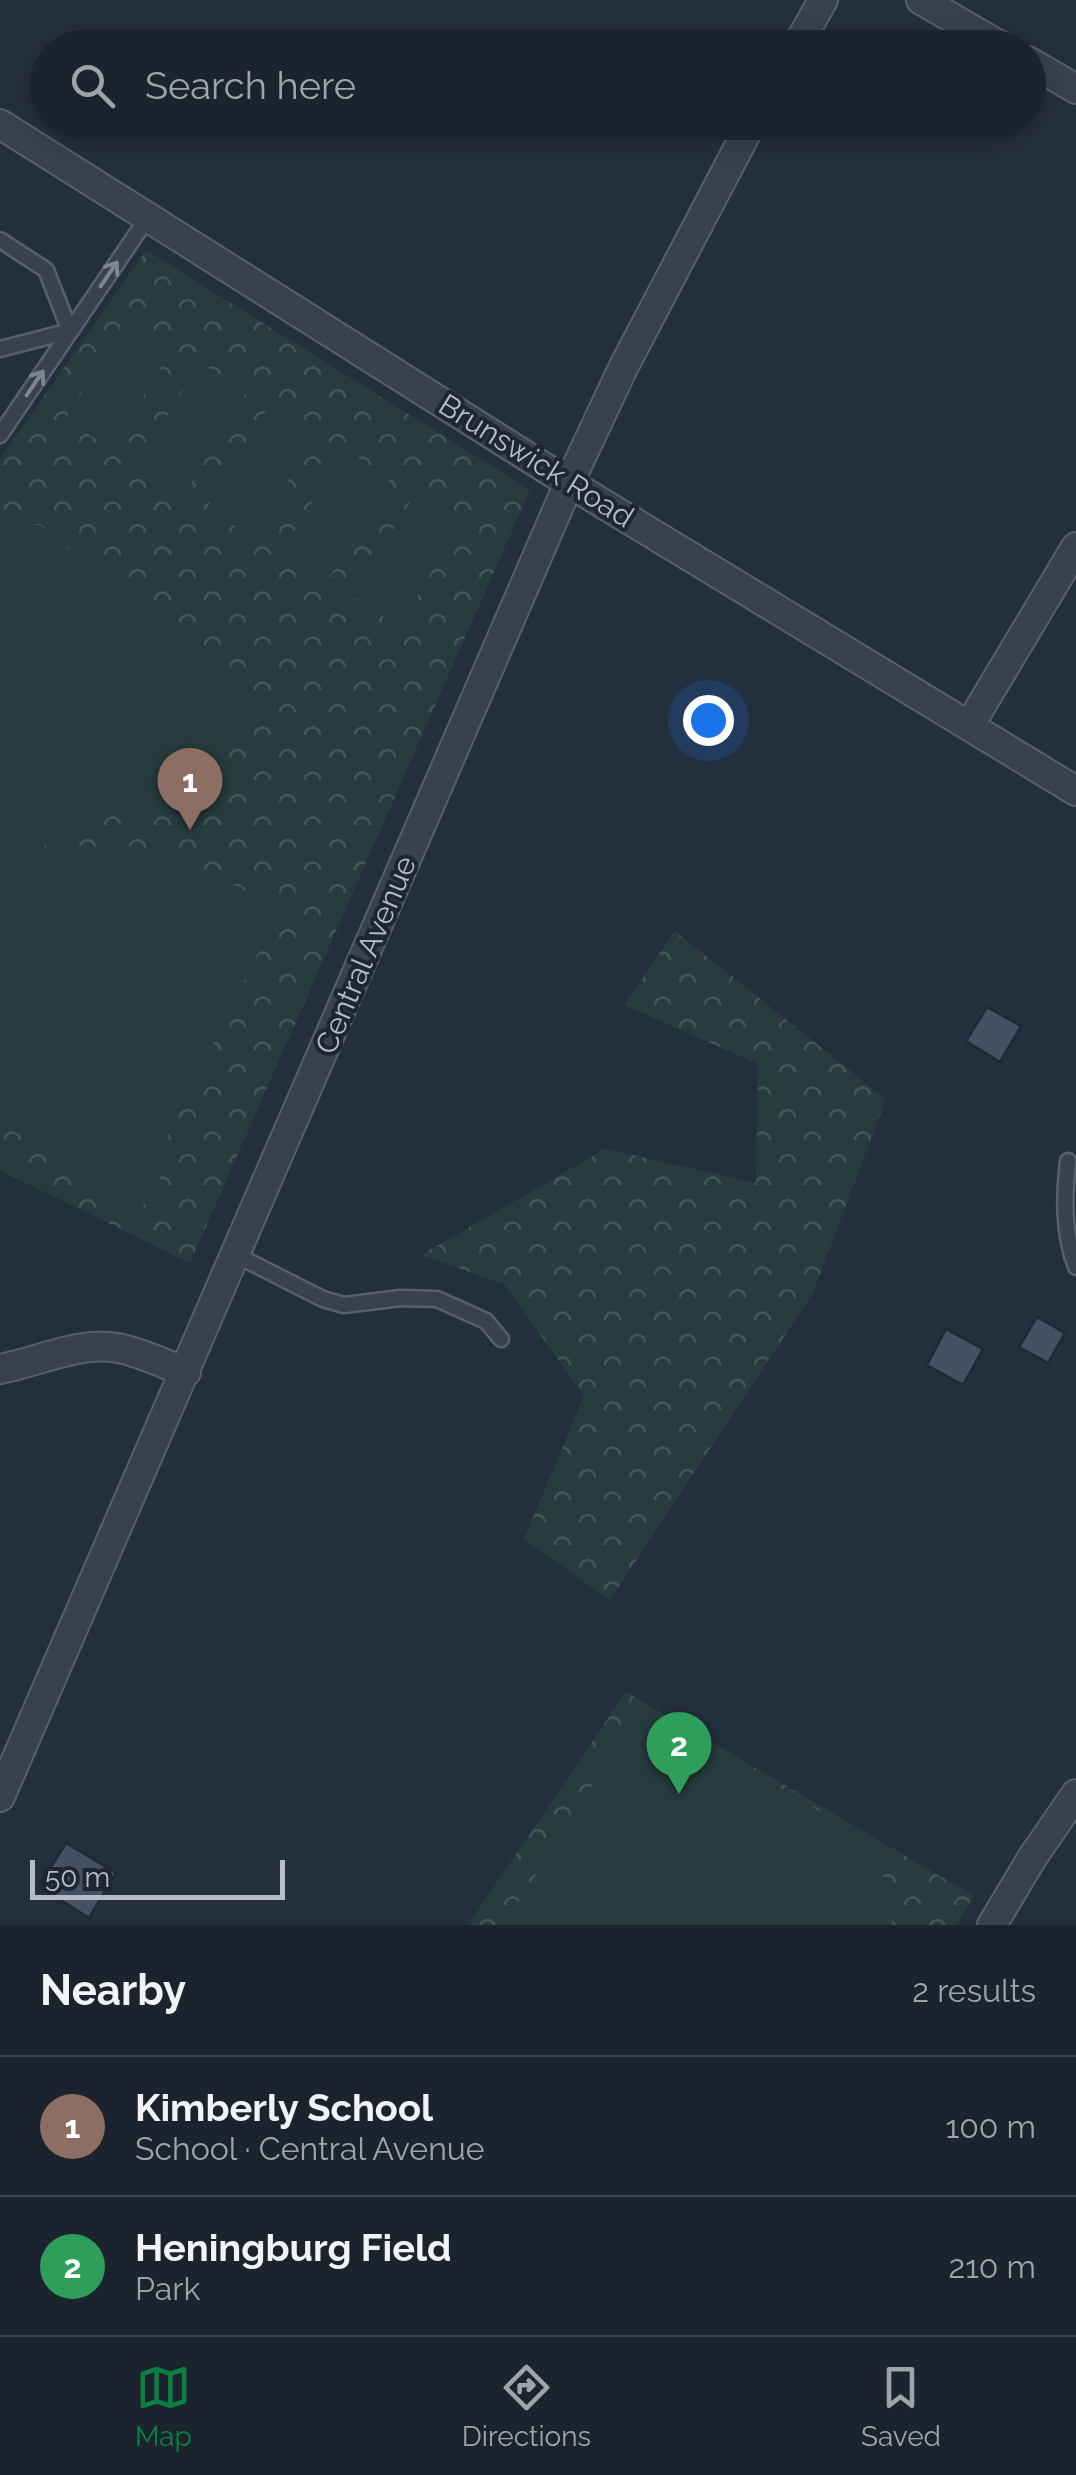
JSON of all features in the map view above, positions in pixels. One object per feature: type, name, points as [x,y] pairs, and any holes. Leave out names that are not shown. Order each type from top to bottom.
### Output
[{"type":"street","points":[[806,30],[823,0]]},
{"type":"street","points":[[921,0],[973,30]]},
{"type":"street","points":[[1046,72],[1076,89]]},
{"type":"street","name":"Brunswick Road","points":[[0,124],[569,483],[1076,790]]},
{"type":"street","name":"Central Avenue","points":[[0,1797],[569,483],[623,368],[743,140]]},
{"type":"street","points":[[969,726],[1076,547]]},
{"type":"street","points":[[0,1369],[72,1349],[116,1347],[186,1372]]},
{"type":"street","points":[[992,1925],[1076,1794]]},
{"type":"lane","points":[[0,435],[148,217]]},
{"type":"lane","points":[[0,240],[46,270],[70,331]]},
{"type":"lane","points":[[0,349],[70,331]]},
{"type":"lane","points":[[1068,1161],[1065,1215],[1076,1267]]},
{"type":"lane","points":[[236,1255],[323,1300],[344,1305],[401,1298],[437,1299],[486,1320],[502,1339]]},
{"type":"green space","points":[[146,250],[530,490],[190,1263],[0,1170],[0,459]]},
{"type":"green space","points":[[128,316],[174,345],[111,448],[65,420]]},
{"type":"green space","points":[[200,363],[247,391],[184,495],[137,466]]},
{"type":"green space","points":[[270,405],[317,433],[253,537],[207,508]]},
{"type":"green space","points":[[344,449],[390,478],[327,581],[281,553]]},
{"type":"green space","points":[[415,494],[462,521],[399,626],[352,597]]},
{"type":"green space","points":[[19,525],[40,525],[256,714],[197,789],[82,825],[23,828],[47,840],[43,851],[51,847],[135,846],[221,878],[280,909],[155,1161],[161,1185],[149,1202],[126,1209],[104,1193],[98,1175],[0,1125],[0,544]]},
{"type":"green space","points":[[675,931],[886,1099],[813,1293],[610,1600],[524,1539],[584,1396],[504,1284],[421,1255],[605,1149],[756,1183],[758,1064],[624,1005]]},
{"type":"green space","points":[[626,1692],[974,1896],[956,1925],[468,1925]]},
{"type":"green space","points":[[656,1716],[866,1838],[899,1910],[890,1925],[504,1925],[629,1727]]},
{"type":"building","points":[[987,1007],[1021,1026],[1000,1062],[966,1041]]},
{"type":"building","points":[[1037,1317],[1065,1333],[1048,1363],[1019,1347]]},
{"type":"building","points":[[946,1329],[983,1349],[963,1385],[927,1365]]},
{"type":"building","points":[[66,1843],[116,1873],[89,1918],[39,1886]]},
{"type":"place","name":"Kimberly School","points":[[190,830]]},
{"type":"place","name":"Heningburg Field","points":[[679,1794]]}]
